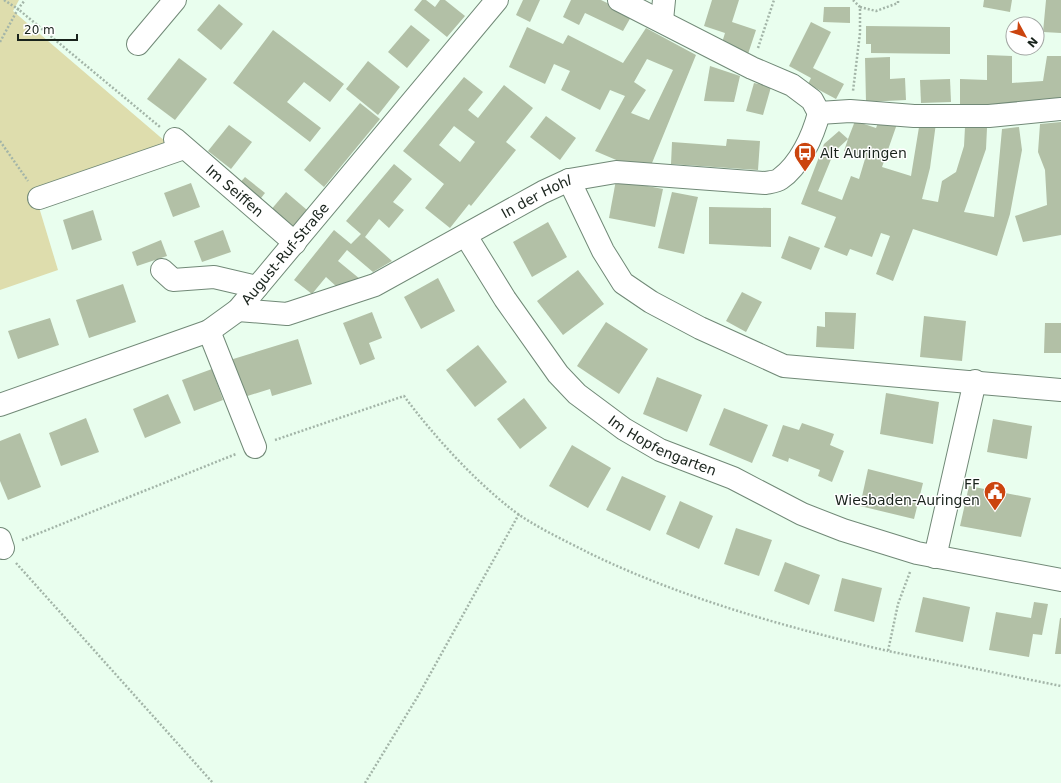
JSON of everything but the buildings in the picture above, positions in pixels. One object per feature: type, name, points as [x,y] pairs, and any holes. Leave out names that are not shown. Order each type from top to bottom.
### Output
[{"type":"street","points":[[138,44],[175,0]]},
{"type":"street","name":"August-Ruf-Straße","points":[[0,406],[209,331],[238,310],[497,0]]},
{"type":"street","points":[[619,0],[663,10],[752,68],[792,85],[812,100],[819,113],[850,111],[914,116],[982,116],[1061,109]]},
{"type":"street","name":"In der Hohl","points":[[238,310],[287,314],[368,288],[466,236],[543,192],[569,180],[616,172],[765,183],[779,180],[796,162],[814,131],[819,113]]},
{"type":"street","points":[[39,198],[180,143]]},
{"type":"street","name":"Im Seiffen","points":[[180,143],[294,243]]},
{"type":"street","points":[[569,180],[603,251],[623,283],[651,302],[700,328],[784,366],[975,381],[1061,390]]},
{"type":"street","name":"Im Hopfengarten","points":[[466,236],[505,299],[558,374],[577,394],[598,411],[624,429],[660,450],[733,478],[802,514],[843,530],[926,555],[1061,580]]},
{"type":"street","points":[[162,270],[173,280],[214,277],[257,287]]},
{"type":"street","points":[[209,331],[255,447]]},
{"type":"street","points":[[926,555],[975,381]]},
{"type":"path","points":[[4,0],[18,9],[180,143]]},
{"type":"path","points":[[0,42],[18,9],[25,0]]},
{"type":"path","points":[[764,29],[774,0]]},
{"type":"path","points":[[853,0],[860,7],[876,11],[898,3],[898,0]]},
{"type":"path","points":[[850,111],[860,33],[860,7]]},
{"type":"path","points":[[0,141],[39,198]]},
{"type":"path","points":[[213,783],[1,543],[255,447],[404,396],[422,420],[461,463],[510,509],[561,539],[661,585],[762,619],[888,651],[1061,686]]},
{"type":"path","points":[[365,783],[418,696],[519,514]]},
{"type":"path","points":[[888,651],[898,604],[926,555]]},
{"type":"green space","points":[[0,0],[19,0],[13,11],[173,148],[35,194],[58,270],[0,290]]},
{"type":"place","name":"Alt Auringen","points":[[805,172]]},
{"type":"place","name":"FF Wiesbaden-Auringen","points":[[995,512]]}]
